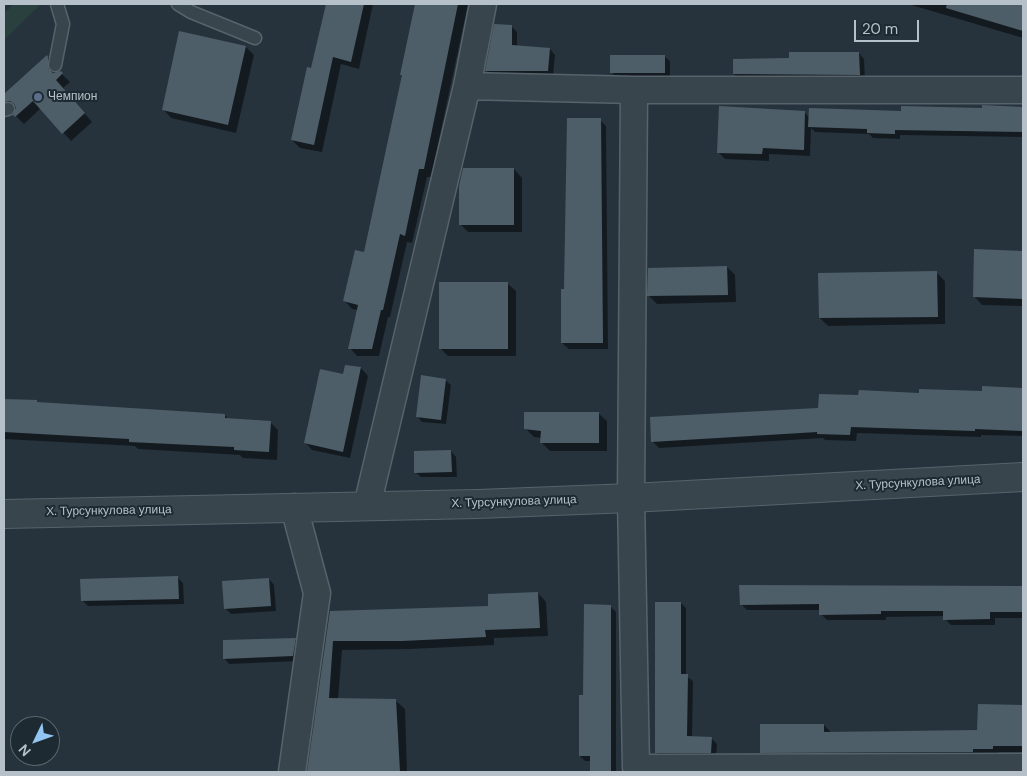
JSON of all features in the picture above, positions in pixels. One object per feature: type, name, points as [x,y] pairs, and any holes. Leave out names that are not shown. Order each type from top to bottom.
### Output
[{"type":"street","points":[[367,506],[467,86],[483,4]]},
{"type":"street","points":[[467,86],[634,90],[1023,90]]},
{"type":"street","points":[[634,90],[631,498],[636,768],[1023,767]]},
{"type":"street","name":"Х. Турсункулова улица","points":[[4,514],[631,498],[1023,477]]},
{"type":"street","points":[[292,772],[317,593],[294,507]]},
{"type":"lane","points":[[55,64],[63,24],[58,4]]},
{"type":"lane","points":[[178,4],[191,12],[254,38]]},
{"type":"green space","points":[[14,4],[38,4],[39,6],[4,40],[4,13]]},
{"type":"building","points":[[326,4],[364,4],[351,62],[333,57],[314,145],[291,140],[307,67],[311,68]]},
{"type":"building","points":[[415,4],[458,4],[424,169],[419,169],[405,236],[400,234],[372,349],[348,349],[358,305],[343,301],[355,250],[364,252],[402,75],[400,75]]},
{"type":"building","points":[[947,4],[1023,4],[1023,31],[946,8]]},
{"type":"building","points":[[494,24],[512,25],[512,45],[550,48],[548,71],[485,71]]},
{"type":"building","points":[[179,31],[246,46],[228,125],[162,110]]},
{"type":"building","points":[[789,52],[859,52],[860,75],[733,74],[733,59],[789,58]]},
{"type":"building","name":"Чемпион","points":[[47,55],[48,68],[53,73],[61,71],[63,73],[56,80],[85,113],[62,134],[33,101],[15,117],[13,115],[16,108],[14,104],[10,101],[4,102],[4,94]]},
{"type":"building","points":[[610,55],[665,55],[665,73],[610,73]]},
{"type":"building","points":[[982,105],[1023,107],[1023,132],[895,130],[895,134],[867,133],[867,129],[808,127],[809,108],[901,111],[901,106],[982,108]]},
{"type":"building","points":[[719,106],[805,111],[804,150],[763,148],[762,154],[717,153]]},
{"type":"building","points":[[567,118],[601,118],[603,343],[561,343],[561,289],[564,289]]},
{"type":"building","points":[[463,168],[514,168],[514,225],[459,225],[459,186]]},
{"type":"building","points":[[974,249],[1023,251],[1023,299],[973,297]]},
{"type":"building","points":[[727,266],[728,295],[647,296],[648,268]]},
{"type":"building","points":[[937,271],[938,317],[819,318],[818,273]]},
{"type":"building","points":[[439,282],[508,282],[508,349],[439,349]]},
{"type":"building","points":[[345,365],[361,367],[343,452],[304,443],[320,369],[343,374]]},
{"type":"building","points":[[421,375],[446,379],[441,420],[416,417]]},
{"type":"building","points":[[982,386],[1023,388],[1023,431],[851,427],[850,435],[817,434],[817,432],[651,442],[650,417],[818,408],[819,394],[858,395],[859,390],[919,393],[919,389],[982,391]]},
{"type":"building","points":[[4,399],[225,414],[225,418],[271,421],[269,452],[234,450],[234,447],[129,442],[129,439],[4,432]]},
{"type":"building","points":[[524,412],[599,412],[599,443],[540,443],[541,431],[524,429]]},
{"type":"building","points":[[451,450],[452,472],[414,473],[414,451]]},
{"type":"building","points":[[178,576],[179,599],[81,601],[80,579]]},
{"type":"building","points":[[269,578],[271,606],[224,609],[222,581]]},
{"type":"building","points":[[739,585],[1023,586],[1023,612],[990,612],[990,619],[943,620],[943,611],[881,611],[881,614],[819,615],[819,604],[740,605]]},
{"type":"building","points":[[538,592],[540,628],[485,630],[486,637],[402,641],[333,641],[329,698],[396,699],[400,772],[307,772],[330,611],[488,606],[488,594]]},
{"type":"building","points":[[655,602],[681,602],[681,674],[688,674],[687,736],[712,737],[711,753],[655,753]]},
{"type":"building","points":[[584,604],[611,605],[611,772],[590,772],[590,756],[579,756],[579,695],[583,695]]},
{"type":"building","points":[[296,638],[293,656],[223,659],[223,640]]},
{"type":"building","points":[[978,704],[1023,705],[1023,746],[993,746],[993,749],[973,749],[973,752],[760,753],[760,724],[824,724],[824,732],[977,730]]},
{"type":"place","name":"Чемпион","points":[[38,97]]}]
